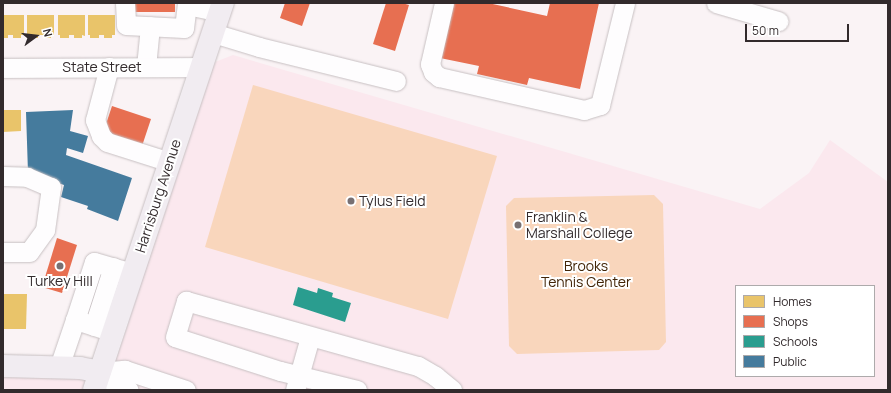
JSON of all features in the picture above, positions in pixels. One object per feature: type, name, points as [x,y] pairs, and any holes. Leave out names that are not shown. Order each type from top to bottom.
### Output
[{"type":"main road","name":"Harrisburg Avenue","points":[[97,381],[104,329],[123,270],[170,162],[222,7]]},
{"type":"main road","points":[[3,366],[80,368],[97,381]]},
{"type":"street","points":[[125,3],[126,25],[184,28],[187,4],[222,7]]},
{"type":"street","points":[[444,3],[430,64],[433,72],[439,77],[584,110],[600,105],[625,3]]},
{"type":"street","points":[[716,3],[778,21]]},
{"type":"street","points":[[146,67],[150,26]]},
{"type":"street","points":[[213,33],[259,47],[396,81]]},
{"type":"street","points":[[109,67],[95,120],[101,136],[107,142],[170,162]]},
{"type":"street","name":"State Street","points":[[3,68],[202,67]]},
{"type":"street","points":[[3,176],[27,177],[51,188],[45,230],[29,252],[3,252]]},
{"type":"street","points":[[104,329],[93,297],[94,262],[123,270]]},
{"type":"street","points":[[59,367],[75,320],[93,297]]},
{"type":"street","points":[[357,390],[297,383],[175,337],[186,301],[310,337],[418,366],[435,376],[452,390]]},
{"type":"street","points":[[75,320],[104,329]]},
{"type":"street","points":[[297,383],[310,337]]},
{"type":"street","points":[[97,381],[125,370],[186,390]]},
{"type":"street","points":[[97,381],[129,390]]},
{"type":"shaded area","name":"Franklin & Marshall College","points":[[233,55],[760,209],[809,173],[830,140],[888,182],[888,390],[3,390],[3,366],[100,372],[202,67]]},
{"type":"green space","name":"Tylus Field","points":[[253,85],[497,156],[448,319],[205,247]]},
{"type":"green space","name":"Brooks Tennis Center","points":[[654,195],[663,204],[666,342],[659,350],[517,354],[509,346],[506,206],[514,198]]},
{"type":"building: Homes","points":[[3,15],[24,15],[24,35],[21,35],[21,38],[13,38],[13,35],[8,35],[8,38],[3,38]]},
{"type":"building: Homes","points":[[27,15],[54,15],[54,35],[51,35],[51,38],[43,38],[43,35],[38,35],[38,38],[29,38],[29,35],[27,35]]},
{"type":"building: Homes","points":[[58,15],[85,15],[85,36],[82,35],[82,38],[74,38],[74,35],[69,35],[69,38],[60,38],[60,35],[58,35]]},
{"type":"building: Homes","points":[[88,15],[115,15],[115,35],[112,35],[112,38],[104,38],[104,35],[99,35],[99,38],[90,38],[90,35],[88,35]]},
{"type":"building: Homes","points":[[3,110],[21,110],[21,131],[3,132]]},
{"type":"building: Homes","points":[[4,294],[27,294],[26,329],[4,329]]},
{"type":"building: Shops","points":[[131,3],[175,3],[175,12],[131,12]]},
{"type":"building: Shops","points":[[285,3],[310,3],[302,26],[280,18]]},
{"type":"building: Shops","points":[[386,3],[402,3],[409,5],[395,51],[373,44]]},
{"type":"building: Shops","points":[[452,3],[488,3],[547,16],[550,3],[599,3],[580,89],[529,78],[527,85],[477,74],[479,66],[440,58]]},
{"type":"building: Shops","points":[[112,106],[151,119],[142,146],[103,133]]},
{"type":"building: Shops","name":"Turkey Hill","points":[[57,238],[77,245],[62,293],[42,287]]},
{"type":"building: Schools","points":[[298,287],[317,293],[318,288],[333,293],[332,297],[351,303],[345,322],[293,305]]},
{"type":"building: Public","points":[[73,110],[70,131],[88,136],[83,153],[67,148],[66,155],[132,178],[118,221],[87,209],[88,206],[61,197],[64,185],[28,173],[26,112]]},
{"type":"place","name":"Tylus Field","points":[[351,201]]},
{"type":"place","name":"Franklin & Marshall College","points":[[518,225]]},
{"type":"place","name":"Turkey Hill","points":[[60,266]]}]
